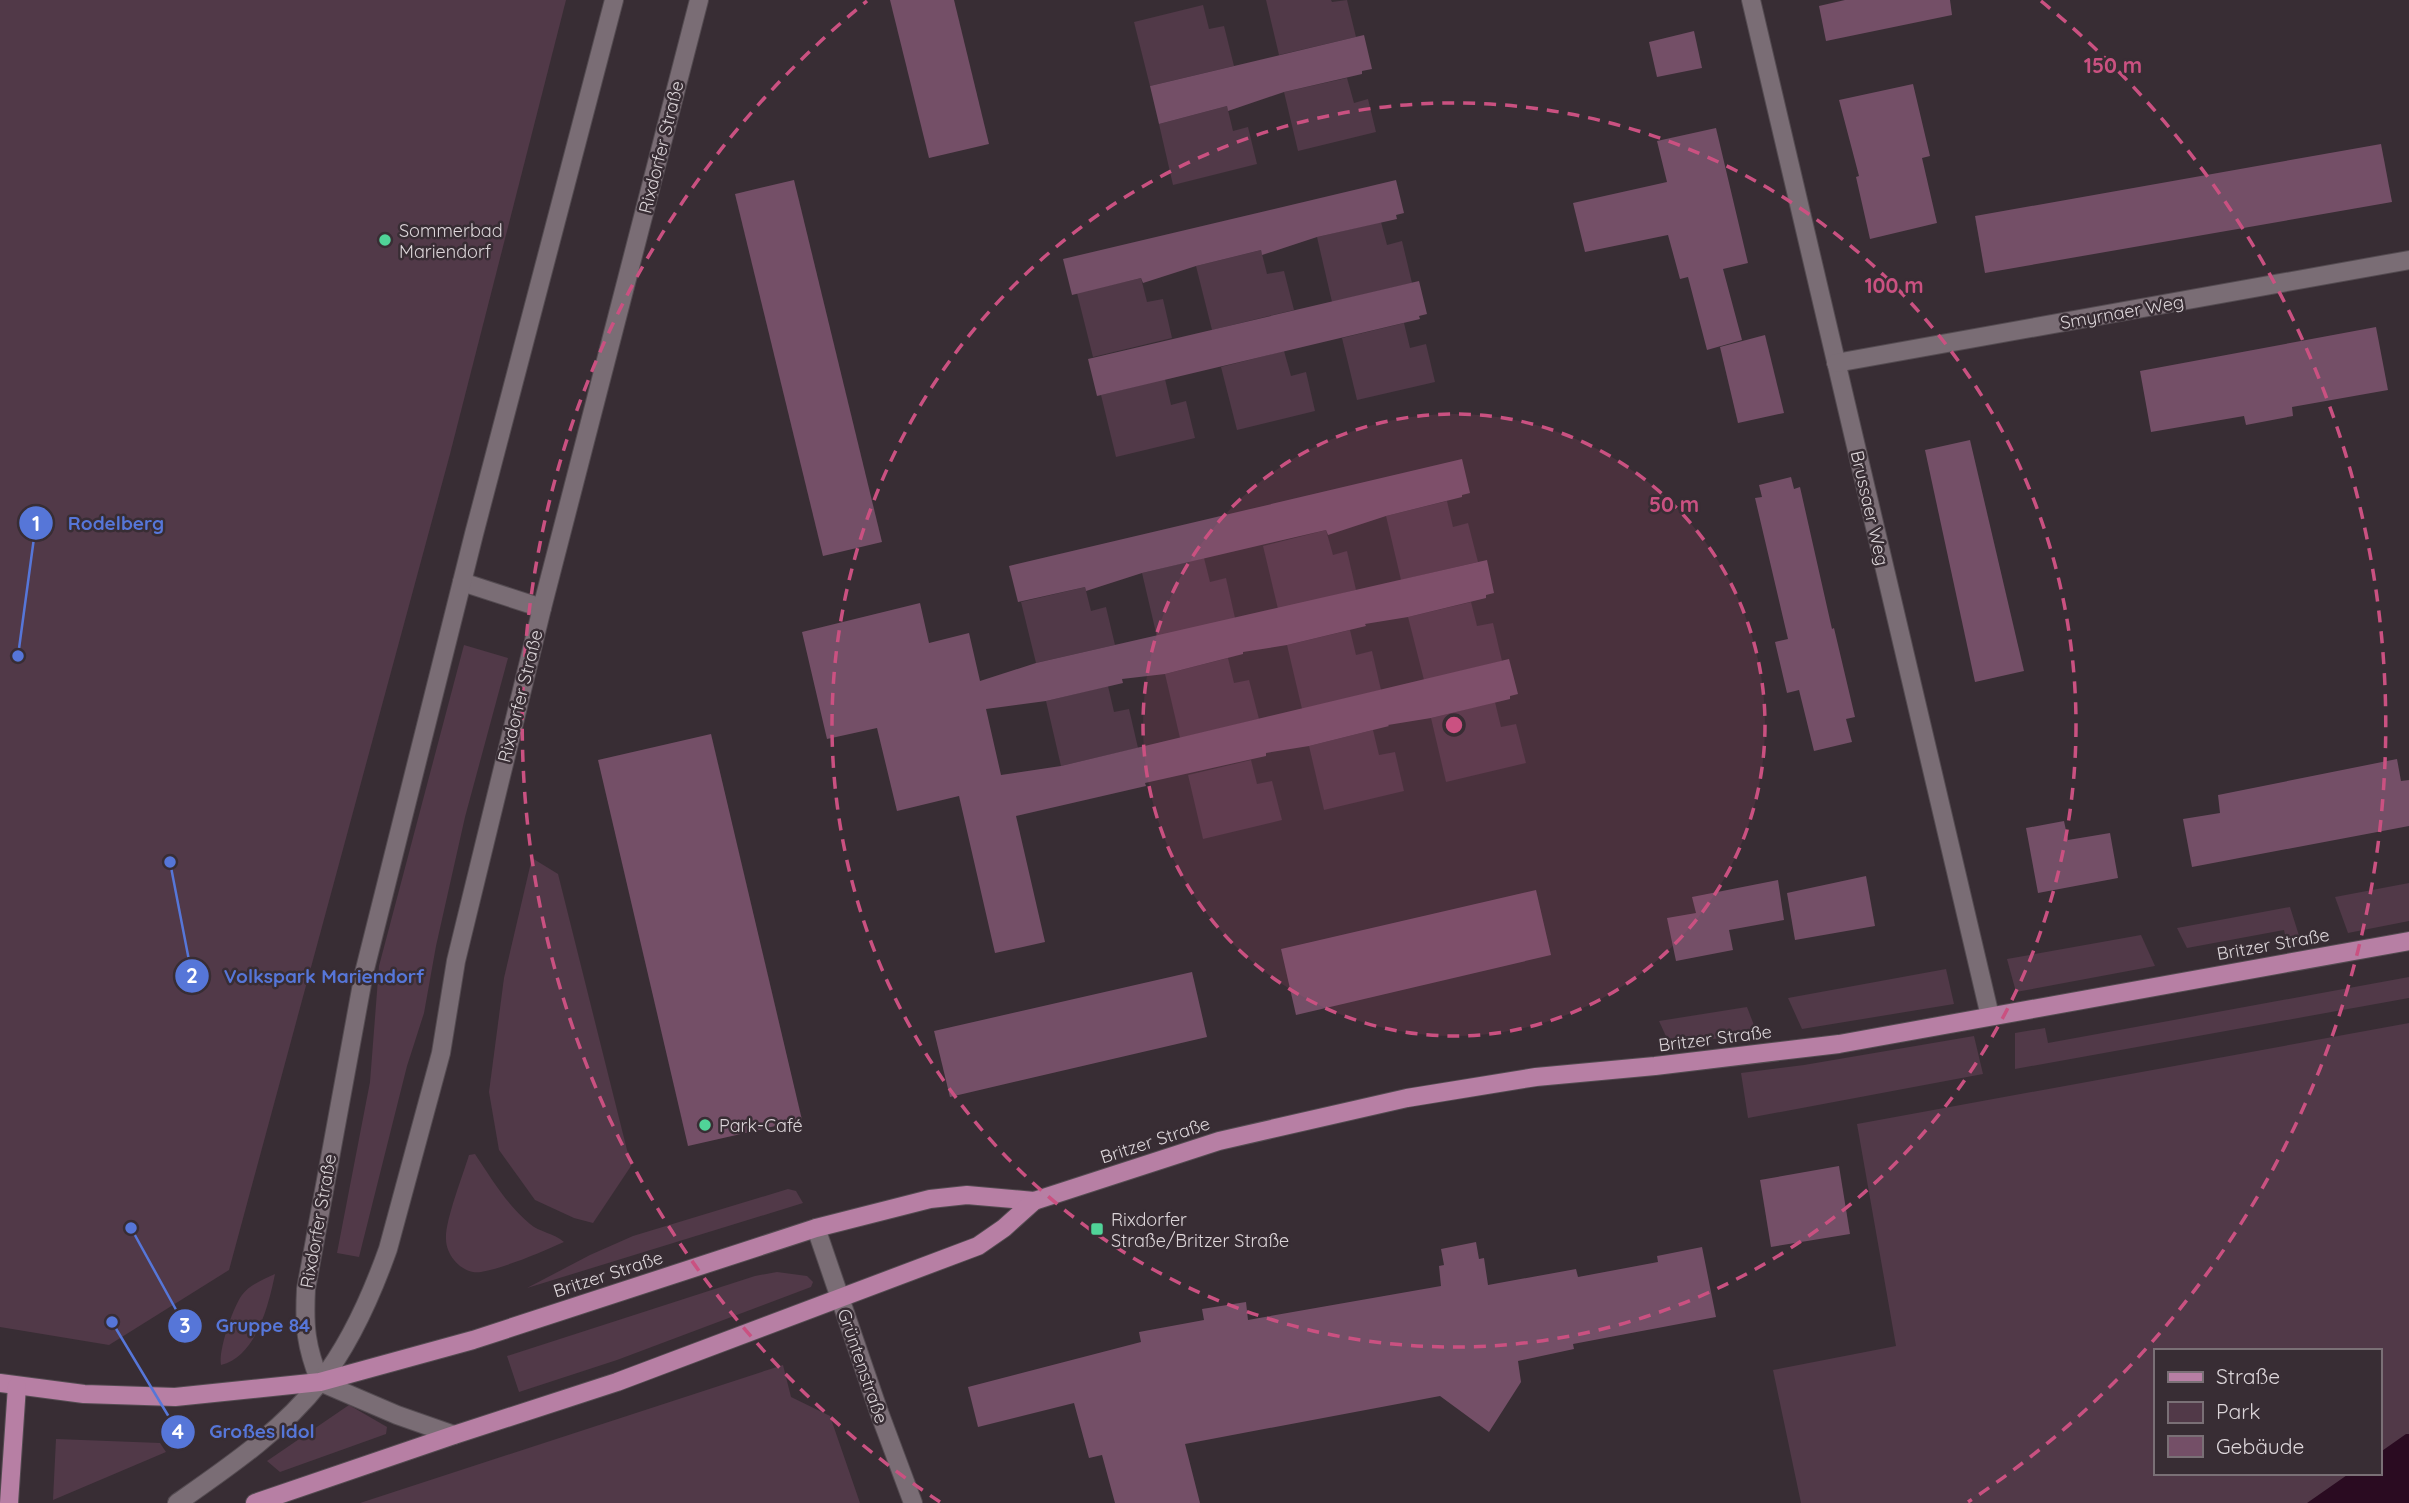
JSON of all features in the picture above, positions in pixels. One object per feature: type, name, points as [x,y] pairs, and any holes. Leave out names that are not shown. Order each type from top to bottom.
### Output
[{"type":"main road","name":"Britzer Straße","points":[[8,1384],[84,1394],[175,1397],[320,1382],[473,1340],[816,1228],[930,1199],[967,1195],[1034,1200],[1219,1141],[1407,1098],[1536,1077],[1839,1044],[2409,941]]},
{"type":"main road","name":"Britzer Straße","points":[[255,1503],[617,1382],[978,1246],[1004,1228],[1034,1200]]},
{"type":"main road","points":[[8,1384],[9,1503]]},
{"type":"street","name":"Rixdorfer Straße","points":[[320,1382],[309,1352],[304,1325],[306,1289],[364,973],[462,582],[614,0]]},
{"type":"street","name":"Rixdorfer Straße","points":[[177,1503],[219,1474],[284,1421],[320,1382],[347,1341],[388,1249],[441,1053],[459,948],[542,608],[699,0]]},
{"type":"street","name":"Brussaer Weg","points":[[1751,0],[1990,1016]]},
{"type":"street","name":"Smyrnaer Weg","points":[[1836,363],[2409,260]]},
{"type":"street","points":[[462,582],[542,608]]},
{"type":"street","name":"Grüntenstraße","points":[[816,1228],[913,1503]]},
{"type":"street","name":"Britzer Straße","points":[[320,1382],[397,1415],[454,1435]]},
{"type":"green space","points":[[0,0],[566,0],[450,454],[229,1270],[109,1345],[0,1327]]},
{"type":"green space","points":[[1266,0],[1347,0],[1356,37],[1279,55]]},
{"type":"green space","points":[[1203,5],[1209,29],[1224,26],[1234,66],[1150,86],[1134,22]]},
{"type":"green space","points":[[1347,78],[1354,103],[1368,99],[1376,132],[1298,151],[1284,92]]},
{"type":"green space","points":[[1227,106],[1233,131],[1248,127],[1257,164],[1173,185],[1159,124]]},
{"type":"green space","points":[[1381,222],[1387,245],[1402,241],[1412,283],[1332,302],[1317,237]]},
{"type":"green space","points":[[1261,250],[1267,274],[1284,271],[1294,310],[1212,330],[1196,266]]},
{"type":"green space","points":[[1141,278],[1147,302],[1163,299],[1172,338],[1093,357],[1077,293]]},
{"type":"green space","points":[[1404,323],[1410,348],[1426,344],[1435,382],[1357,400],[1342,338]]},
{"type":"green space","points":[[1284,351],[1291,376],[1306,372],[1315,411],[1237,430],[1221,367]]},
{"type":"green space","points":[[1165,379],[1171,405],[1186,401],[1195,438],[1116,457],[1101,395]]},
{"type":"green space","points":[[1447,501],[1453,527],[1468,523],[1478,562],[1401,580],[1386,516]]},
{"type":"green space","points":[[1326,530],[1333,555],[1347,551],[1356,590],[1278,609],[1263,546]]},
{"type":"green space","points":[[1204,558],[1210,582],[1226,578],[1235,618],[1157,637],[1142,573]]},
{"type":"green space","points":[[1085,587],[1091,611],[1106,607],[1115,645],[1036,663],[1021,602]]},
{"type":"green space","points":[[1471,602],[1477,626],[1493,623],[1502,661],[1424,680],[1408,617]]},
{"type":"green space","points":[[1350,630],[1356,655],[1372,651],[1381,690],[1302,709],[1287,645]]},
{"type":"green space","points":[[464,645],[508,658],[465,817],[424,1013],[407,1066],[359,1257],[337,1253],[370,1082],[379,966]]},
{"type":"green space","points":[[1228,658],[1234,683],[1249,680],[1259,719],[1180,738],[1165,674]]},
{"type":"green space","points":[[1108,686],[1114,712],[1129,709],[1138,748],[1061,766],[1046,701]]},
{"type":"green space","points":[[1495,702],[1501,727],[1516,724],[1526,763],[1446,782],[1431,718]]},
{"type":"green space","points":[[1373,730],[1379,755],[1395,752],[1404,791],[1324,810],[1309,746]]},
{"type":"green space","points":[[1251,760],[1257,784],[1272,781],[1282,820],[1203,839],[1188,775]]},
{"type":"green space","points":[[532,858],[558,874],[631,1166],[593,1223],[574,1218],[535,1200],[499,1150],[489,1092],[504,978]]},
{"type":"green space","points":[[2409,883],[2409,921],[2348,933],[2335,897]]},
{"type":"green space","points":[[2290,907],[2301,942],[2287,944],[2284,930],[2187,948],[2177,928]]},
{"type":"green space","points":[[2141,935],[2155,966],[2016,992],[2007,959]]},
{"type":"green space","points":[[1946,969],[1954,1004],[1802,1029],[1788,998]]},
{"type":"green space","points":[[2409,977],[2409,998],[2015,1069],[2015,1033],[2045,1028],[2048,1043]]},
{"type":"green space","points":[[1747,1007],[1757,1033],[1670,1045],[1659,1021]]},
{"type":"green space","points":[[2409,1023],[2409,1503],[1801,1503],[1773,1370],[1896,1346],[1857,1124]]},
{"type":"green space","points":[[1974,1036],[1983,1074],[1748,1118],[1741,1073]]},
{"type":"green space","points":[[475,1154],[522,1217],[534,1227],[564,1242],[481,1272],[468,1271],[457,1263],[449,1252],[446,1231],[469,1155]]},
{"type":"green space","points":[[788,1189],[796,1191],[803,1203],[527,1288],[633,1236]]},
{"type":"green space","points":[[777,1272],[807,1276],[813,1282],[811,1287],[617,1360],[519,1392],[507,1356],[755,1276]]},
{"type":"green space","points":[[275,1274],[265,1314],[252,1341],[233,1360],[221,1365],[224,1340],[238,1301],[249,1288]]},
{"type":"green space","points":[[783,1365],[791,1397],[830,1416],[860,1503],[360,1503]]},
{"type":"green space","points":[[349,1405],[387,1427],[386,1434],[280,1472],[267,1461]]},
{"type":"green space","points":[[56,1439],[160,1443],[166,1452],[53,1500]]},
{"type":"shaded area","points":[[2409,1434],[2409,1503],[2307,1503],[2347,1475],[2381,1475],[2381,1452]]},
{"type":"building","points":[[890,0],[954,0],[989,144],[929,158]]},
{"type":"building","points":[[1845,0],[1950,0],[1952,15],[1826,41],[1819,6]]},
{"type":"building","points":[[1694,31],[1702,68],[1657,77],[1649,42]]},
{"type":"building","points":[[1364,35],[1372,69],[1362,71],[1362,74],[1284,92],[1228,111],[1227,106],[1159,124],[1150,86]]},
{"type":"building","points":[[1913,84],[1930,156],[1922,158],[1937,223],[1870,239],[1856,177],[1859,176],[1839,100]]},
{"type":"building","points":[[1716,128],[1748,263],[1723,269],[1742,340],[1707,350],[1688,277],[1680,279],[1668,235],[1585,252],[1573,203],[1667,182],[1657,141]]},
{"type":"building","points":[[2381,144],[2392,202],[1985,273],[1975,216]]},
{"type":"building","points":[[794,180],[882,542],[823,556],[735,194]]},
{"type":"building","points":[[1396,180],[1404,213],[1396,215],[1397,219],[1317,237],[1262,255],[1261,250],[1196,266],[1143,283],[1141,278],[1072,295],[1063,259]]},
{"type":"building","points":[[1419,281],[1427,314],[1419,316],[1420,319],[1097,396],[1088,359]]},
{"type":"building","points":[[2376,327],[2388,390],[2292,407],[2293,416],[2246,425],[2244,416],[2151,432],[2140,371]]},
{"type":"building","points":[[1765,335],[1784,413],[1738,423],[1720,347]]},
{"type":"building","points":[[1970,440],[2024,671],[1975,682],[1925,450]]},
{"type":"building","points":[[1462,459],[1470,493],[1462,497],[1386,516],[1328,535],[1326,530],[1142,573],[1086,591],[1085,587],[1018,602],[1009,566]]},
{"type":"building","points":[[1791,477],[1794,489],[1800,487],[1855,717],[1846,719],[1852,742],[1814,751],[1799,690],[1787,693],[1775,642],[1788,639],[1755,498],[1762,497],[1759,485]]},
{"type":"building","points":[[1487,560],[1494,593],[1486,595],[1486,598],[1408,617],[1365,624],[1366,626],[1287,645],[1243,652],[1165,674],[1122,679],[1123,683],[1046,701],[986,709],[1001,775],[1061,766],[1509,659],[1518,694],[1510,696],[1510,699],[1431,718],[1388,725],[1309,746],[1266,753],[1266,756],[1016,816],[1045,942],[995,953],[959,796],[897,811],[877,728],[827,739],[802,632],[920,603],[929,643],[969,633],[980,681],[1036,663]]},
{"type":"building","points":[[711,734],[802,1120],[688,1146],[598,760]]},
{"type":"building","points":[[2397,759],[2401,781],[2409,780],[2409,826],[2192,867],[2183,819],[2220,813],[2218,795]]},
{"type":"building","points":[[2064,821],[2068,840],[2110,833],[2118,878],[2038,893],[2026,828]]},
{"type":"building","points":[[1866,876],[1875,926],[1795,940],[1787,893]]},
{"type":"building","points":[[1778,880],[1784,920],[1729,930],[1733,950],[1676,961],[1667,918],[1696,913],[1692,897]]},
{"type":"building","points":[[1536,890],[1551,955],[1296,1015],[1281,949]]},
{"type":"building","points":[[1192,972],[1207,1037],[950,1097],[934,1031]]},
{"type":"building","points":[[1839,1166],[1850,1234],[1771,1247],[1760,1180]]},
{"type":"building","points":[[1476,1242],[1479,1259],[1484,1258],[1488,1285],[1576,1269],[1578,1277],[1658,1262],[1657,1256],[1702,1247],[1716,1317],[1573,1344],[1574,1349],[1518,1361],[1521,1382],[1489,1432],[1440,1396],[1185,1444],[1200,1503],[1115,1503],[1102,1455],[1089,1458],[1074,1403],[978,1427],[968,1387],[1141,1342],[1139,1332],[1204,1320],[1202,1309],[1246,1302],[1248,1320],[1441,1286],[1439,1266],[1444,1265],[1441,1249]]},
{"type":"place","name":"Sommerbad Mariendorf","points":[[385,240]]},
{"type":"place","name":"Rodelberg","points":[[18,656]]},
{"type":"place","name":"Volkspark Mariendorf","points":[[170,862]]},
{"type":"place","name":"Park-Café","points":[[705,1125]]},
{"type":"place","name":"Gruppe 84","points":[[131,1228]]},
{"type":"place","name":"Rixdorfer Straße/Britzer Straße","points":[[1097,1229]]},
{"type":"place","name":"Großes Idol","points":[[112,1322]]}]
